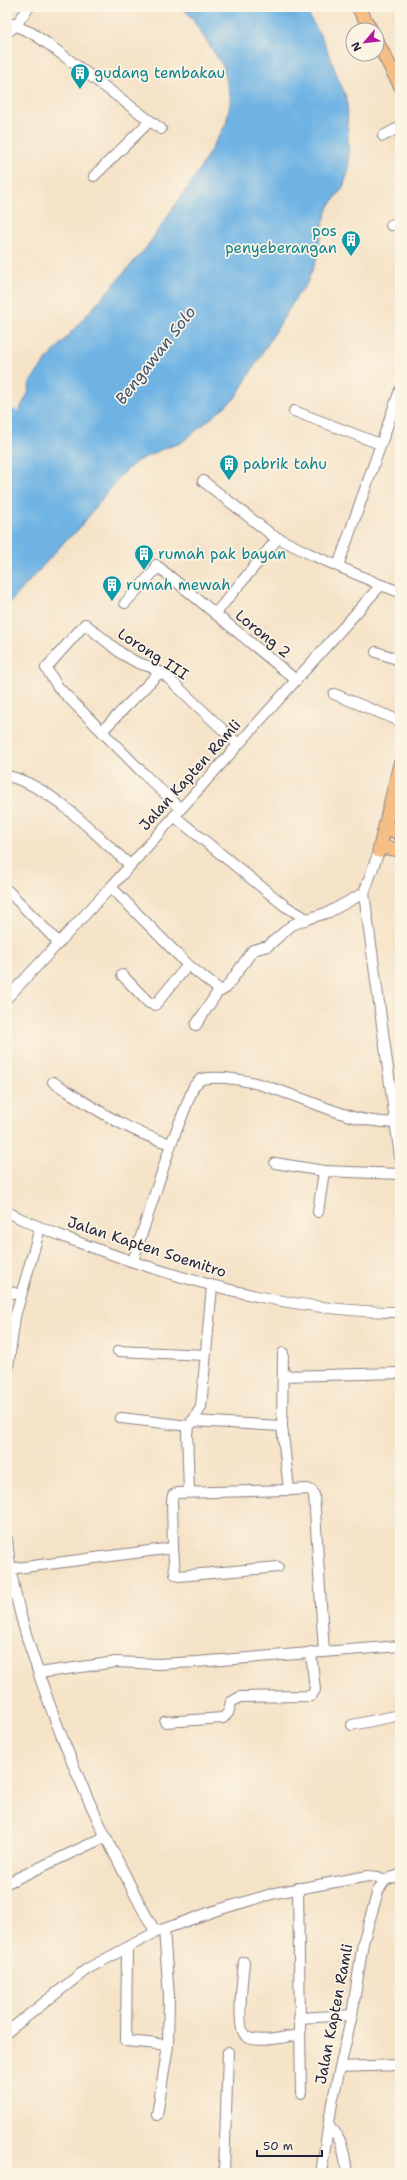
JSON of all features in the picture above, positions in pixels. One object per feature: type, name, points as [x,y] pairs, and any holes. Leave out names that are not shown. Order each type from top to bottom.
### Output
[{"type":"main road","points":[[358,7],[366,22]]},
{"type":"main road","points":[[385,57],[400,85]]},
{"type":"main road","points":[[400,764],[380,849],[400,850]]},
{"type":"main road","points":[[386,827],[400,834]]},
{"type":"street","points":[[7,33],[12,23],[29,7]]},
{"type":"street","points":[[12,23],[48,44],[161,129]]},
{"type":"street","points":[[94,176],[150,121]]},
{"type":"street","points":[[383,136],[400,127]]},
{"type":"street","points":[[338,566],[400,390]]},
{"type":"street","points":[[294,411],[380,444]]},
{"type":"street","points":[[203,481],[278,538],[338,566],[400,592]]},
{"type":"street","points":[[215,614],[278,538]]},
{"type":"street","name":"Lorong 2","points":[[125,604],[157,566],[296,680]]},
{"type":"street","name":"Jalan Kapten Ramli","points":[[7,998],[111,886],[381,585]]},
{"type":"street","name":"Lorong III","points":[[102,731],[58,686],[46,668],[85,624],[122,654],[160,672],[184,691],[238,744]]},
{"type":"street","points":[[376,652],[400,660]]},
{"type":"street","points":[[160,672],[102,731],[177,812],[285,906],[307,919]]},
{"type":"street","points":[[334,694],[400,722]]},
{"type":"street","points":[[7,776],[17,778],[46,792],[130,865]]},
{"type":"street","points":[[380,849],[364,896],[400,1157]]},
{"type":"street","points":[[111,886],[188,965],[219,990]]},
{"type":"street","points":[[7,890],[58,943]]},
{"type":"street","points":[[196,1025],[219,990],[226,988],[253,950],[268,946],[292,925],[329,912],[364,896]]},
{"type":"street","points":[[122,976],[152,1005],[155,1005],[188,965]]},
{"type":"street","points":[[133,1261],[171,1144],[197,1081],[207,1078],[230,1078],[279,1091],[351,1116],[371,1121],[395,1123]]},
{"type":"street","points":[[53,1082],[130,1129],[153,1139],[171,1144]]},
{"type":"street","points":[[275,1163],[324,1170],[400,1174]]},
{"type":"street","points":[[318,1212],[324,1170]]},
{"type":"street","name":"Jalan Kapten Soemitro","points":[[7,1212],[40,1228],[133,1261],[212,1286],[290,1303],[334,1310],[400,1312]]},
{"type":"street","points":[[7,1374],[15,1316],[40,1228]]},
{"type":"street","points":[[189,1492],[187,1431],[190,1423],[201,1407],[212,1286]]},
{"type":"street","points":[[7,1291],[21,1295]]},
{"type":"street","points":[[118,1351],[205,1355]]},
{"type":"street","points":[[283,1353],[282,1426],[289,1490]]},
{"type":"street","points":[[283,1376],[400,1373]]},
{"type":"street","points":[[121,1418],[190,1423],[282,1426]]},
{"type":"street","points":[[278,1567],[179,1576],[175,1574],[173,1548],[173,1495],[189,1492],[308,1489],[312,1491],[314,1495],[324,1652]]},
{"type":"street","points":[[7,1539],[9,1575],[39,1673],[71,1764],[105,1837],[160,1930],[169,1997],[168,2045],[157,2115]]},
{"type":"street","points":[[9,1575],[173,1548]]},
{"type":"street","points":[[39,1673],[116,1662],[158,1664],[196,1662],[400,1646]]},
{"type":"street","points":[[166,1722],[223,1718],[228,1713],[231,1702],[240,1697],[311,1696],[315,1690],[311,1652]]},
{"type":"street","points":[[352,1725],[400,1716]]},
{"type":"street","points":[[7,1883],[105,1837]]},
{"type":"street","points":[[7,2032],[87,1969],[160,1930],[214,1911],[298,1888],[368,1876],[378,1877],[385,1880],[400,1875]]},
{"type":"street","name":"Jalan Kapten Ramli","points":[[322,2173],[330,2127],[332,2103],[352,2015],[362,1943],[378,1891],[385,1880]]},
{"type":"street","points":[[298,1888],[301,2093]]},
{"type":"street","points":[[127,1948],[126,2041],[168,2045]]},
{"type":"street","points":[[244,1962],[240,2020],[244,2034],[248,2037],[271,2039],[300,2035]]},
{"type":"street","points":[[300,2018],[352,2015]]},
{"type":"street","points":[[224,2173],[228,2052]]},
{"type":"street","points":[[341,2067],[400,2066]]},
{"type":"street","points":[[330,2127],[338,2134],[342,2142],[347,2173]]},
{"type":"water","name":"Bengawan Solo","points":[[181,7],[304,7],[323,40],[347,100],[349,169],[343,187],[328,208],[323,224],[316,261],[306,285],[297,296],[235,398],[181,443],[165,448],[137,461],[121,475],[77,531],[66,540],[7,606],[7,422],[19,410],[28,394],[30,382],[45,362],[146,248],[196,175],[226,124],[231,99],[223,66],[189,14]]},
{"type":"waterway","points":[[7,415],[31,426]]},
{"type":"place","name":"gudang tembakau","points":[[80,90]]},
{"type":"place","name":"pos penyeberangan","points":[[351,257]]},
{"type":"place","name":"pabrik tahu","points":[[229,481]]},
{"type":"place","name":"rumah pak bayan","points":[[144,571]]},
{"type":"place","name":"rumah mewah","points":[[112,602]]}]
